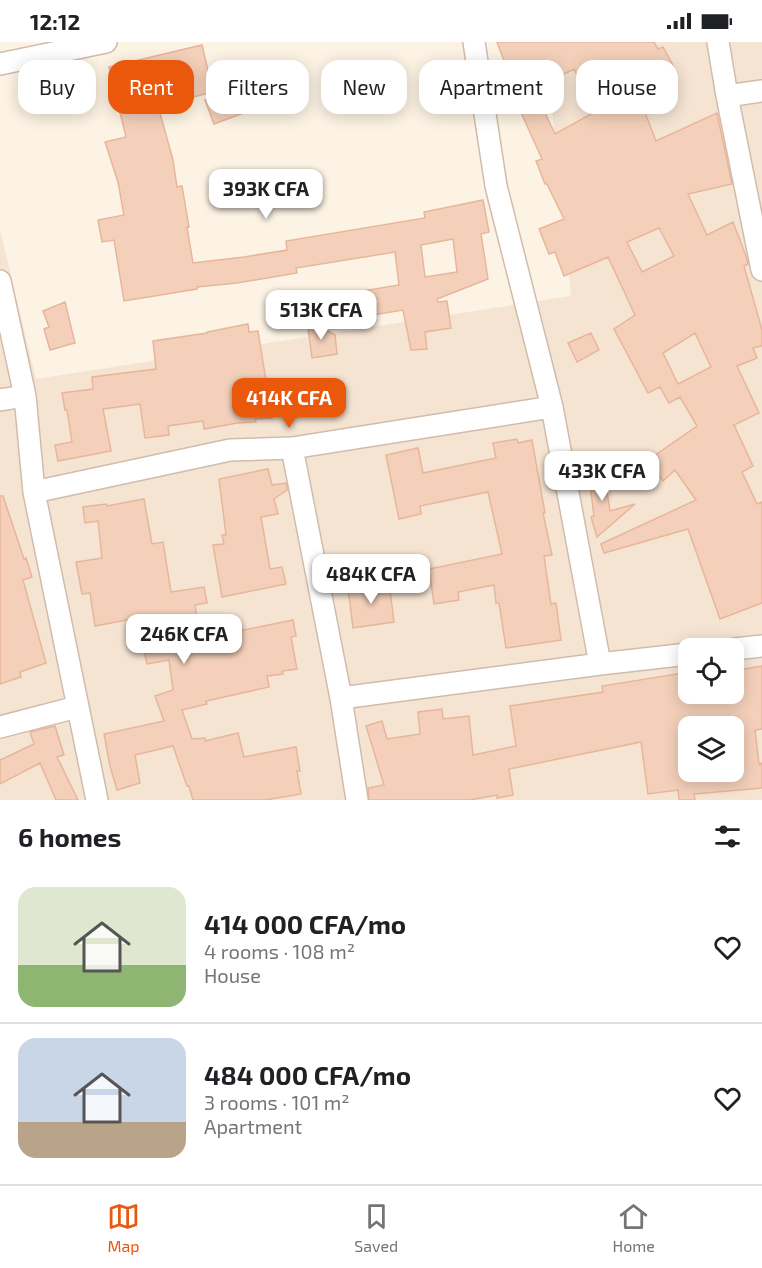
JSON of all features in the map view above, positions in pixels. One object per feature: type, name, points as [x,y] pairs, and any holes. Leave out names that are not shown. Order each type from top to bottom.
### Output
[{"type":"street","points":[[0,64],[106,42]]},
{"type":"street","points":[[474,42],[496,186],[552,407],[600,664]]},
{"type":"street","points":[[718,42],[762,270]]},
{"type":"street","points":[[727,96],[762,91]]},
{"type":"street","points":[[0,281],[25,396],[34,492],[97,800]]},
{"type":"street","points":[[0,400],[25,396]]},
{"type":"street","points":[[34,492],[230,450],[292,448],[552,407]]},
{"type":"street","points":[[292,448],[341,698],[357,800]]},
{"type":"street","points":[[744,648],[762,646]]},
{"type":"street","points":[[341,698],[678,655]]},
{"type":"street","points":[[0,727],[77,707]]},
{"type":"shaded area","points":[[545,42],[762,42],[762,800],[0,800],[0,230],[36,379],[571,296],[552,114],[564,114],[564,60],[547,60]]},
{"type":"building","points":[[497,42],[654,42],[658,49],[663,47],[670,60],[576,60],[576,73],[574,69],[564,74],[564,60],[504,60]]},
{"type":"building","points":[[202,45],[206,62],[206,94],[194,97],[194,60],[139,60]]},
{"type":"building","points":[[717,113],[732,184],[688,194],[707,235],[733,222],[746,256],[748,264],[744,266],[762,330],[762,346],[753,348],[757,358],[737,366],[759,413],[734,425],[753,466],[742,472],[757,504],[762,502],[762,603],[720,619],[688,529],[604,553],[601,544],[696,500],[675,470],[663,481],[647,461],[697,426],[680,397],[669,403],[660,387],[648,393],[614,329],[635,315],[608,257],[564,276],[555,252],[549,254],[539,229],[564,219],[545,184],[536,161],[542,159],[522,114],[546,114],[555,134],[591,114],[646,114],[656,141]],"holes":[[[659,228],[674,256],[642,272],[627,242]],[[695,333],[711,367],[678,384],[663,353]]]},
{"type":"building","points":[[120,114],[160,114],[173,160],[177,187],[182,186],[193,263],[287,250],[286,241],[425,218],[424,212],[483,200],[489,232],[481,234],[488,279],[437,299],[438,302],[447,301],[451,328],[425,332],[427,349],[411,350],[403,310],[366,316],[367,323],[343,327],[338,295],[399,285],[395,252],[296,268],[297,273],[197,287],[197,289],[124,301],[114,240],[102,242],[98,220],[124,215],[118,182],[105,142],[126,137]],"holes":[[[453,239],[457,272],[425,277],[421,245]]]},
{"type":"building","points":[[210,114],[241,114],[214,124]]},
{"type":"building","points":[[65,302],[75,343],[50,350],[44,329],[49,327],[43,311]]},
{"type":"building","points":[[307,320],[335,335],[337,354],[312,358]]},
{"type":"building","points":[[248,324],[249,332],[258,331],[272,418],[204,429],[203,421],[168,426],[169,435],[145,438],[140,404],[103,409],[111,451],[58,461],[55,445],[72,442],[62,393],[93,389],[92,377],[156,369],[153,341]]},
{"type":"building","points":[[591,333],[599,350],[577,362],[568,343]]},
{"type":"building","points":[[329,384],[331,410],[316,412],[317,415],[295,417],[298,389]]},
{"type":"building","points":[[517,439],[518,443],[532,440],[552,555],[544,556],[551,604],[556,603],[561,640],[506,648],[494,585],[458,592],[459,600],[434,604],[429,569],[502,554],[488,492],[420,506],[421,514],[399,519],[386,455],[418,448],[423,473],[496,458],[493,443]]},
{"type":"building","points":[[603,466],[610,511],[635,504],[597,537],[591,517],[594,516],[588,468]]},
{"type":"building","points":[[268,469],[272,485],[286,483],[287,490],[274,499],[278,514],[261,517],[270,569],[282,567],[286,584],[222,597],[213,545],[224,544],[222,535],[226,535],[219,479]]},
{"type":"building","points":[[0,496],[3,496],[32,577],[23,580],[46,663],[20,672],[21,677],[0,684]]},
{"type":"building","points":[[144,499],[152,544],[163,542],[171,592],[204,587],[207,603],[195,605],[201,642],[240,636],[239,631],[293,620],[296,636],[291,637],[297,669],[267,676],[269,687],[206,701],[207,704],[182,710],[192,739],[205,738],[205,741],[238,733],[244,757],[296,747],[301,794],[265,800],[193,800],[173,746],[135,755],[140,783],[117,790],[104,734],[164,721],[155,696],[173,690],[169,660],[147,664],[137,618],[95,626],[90,593],[82,594],[76,562],[102,558],[98,521],[85,523],[83,507],[106,504],[107,506]]},
{"type":"building","points":[[389,582],[394,622],[353,628],[348,588]]},
{"type":"building","points":[[762,666],[762,729],[755,730],[759,764],[762,763],[762,788],[694,794],[695,800],[679,800],[678,790],[648,794],[641,742],[509,769],[513,795],[497,798],[497,795],[470,800],[369,800],[368,788],[384,785],[366,726],[382,721],[387,739],[420,734],[418,712],[442,709],[443,719],[469,716],[473,755],[516,746],[510,706],[603,692],[602,686],[678,674],[678,704],[744,704],[744,669]]},
{"type":"building","points":[[55,726],[64,755],[57,757],[78,800],[56,800],[40,763],[0,784],[0,760],[34,744],[30,732]]}]
